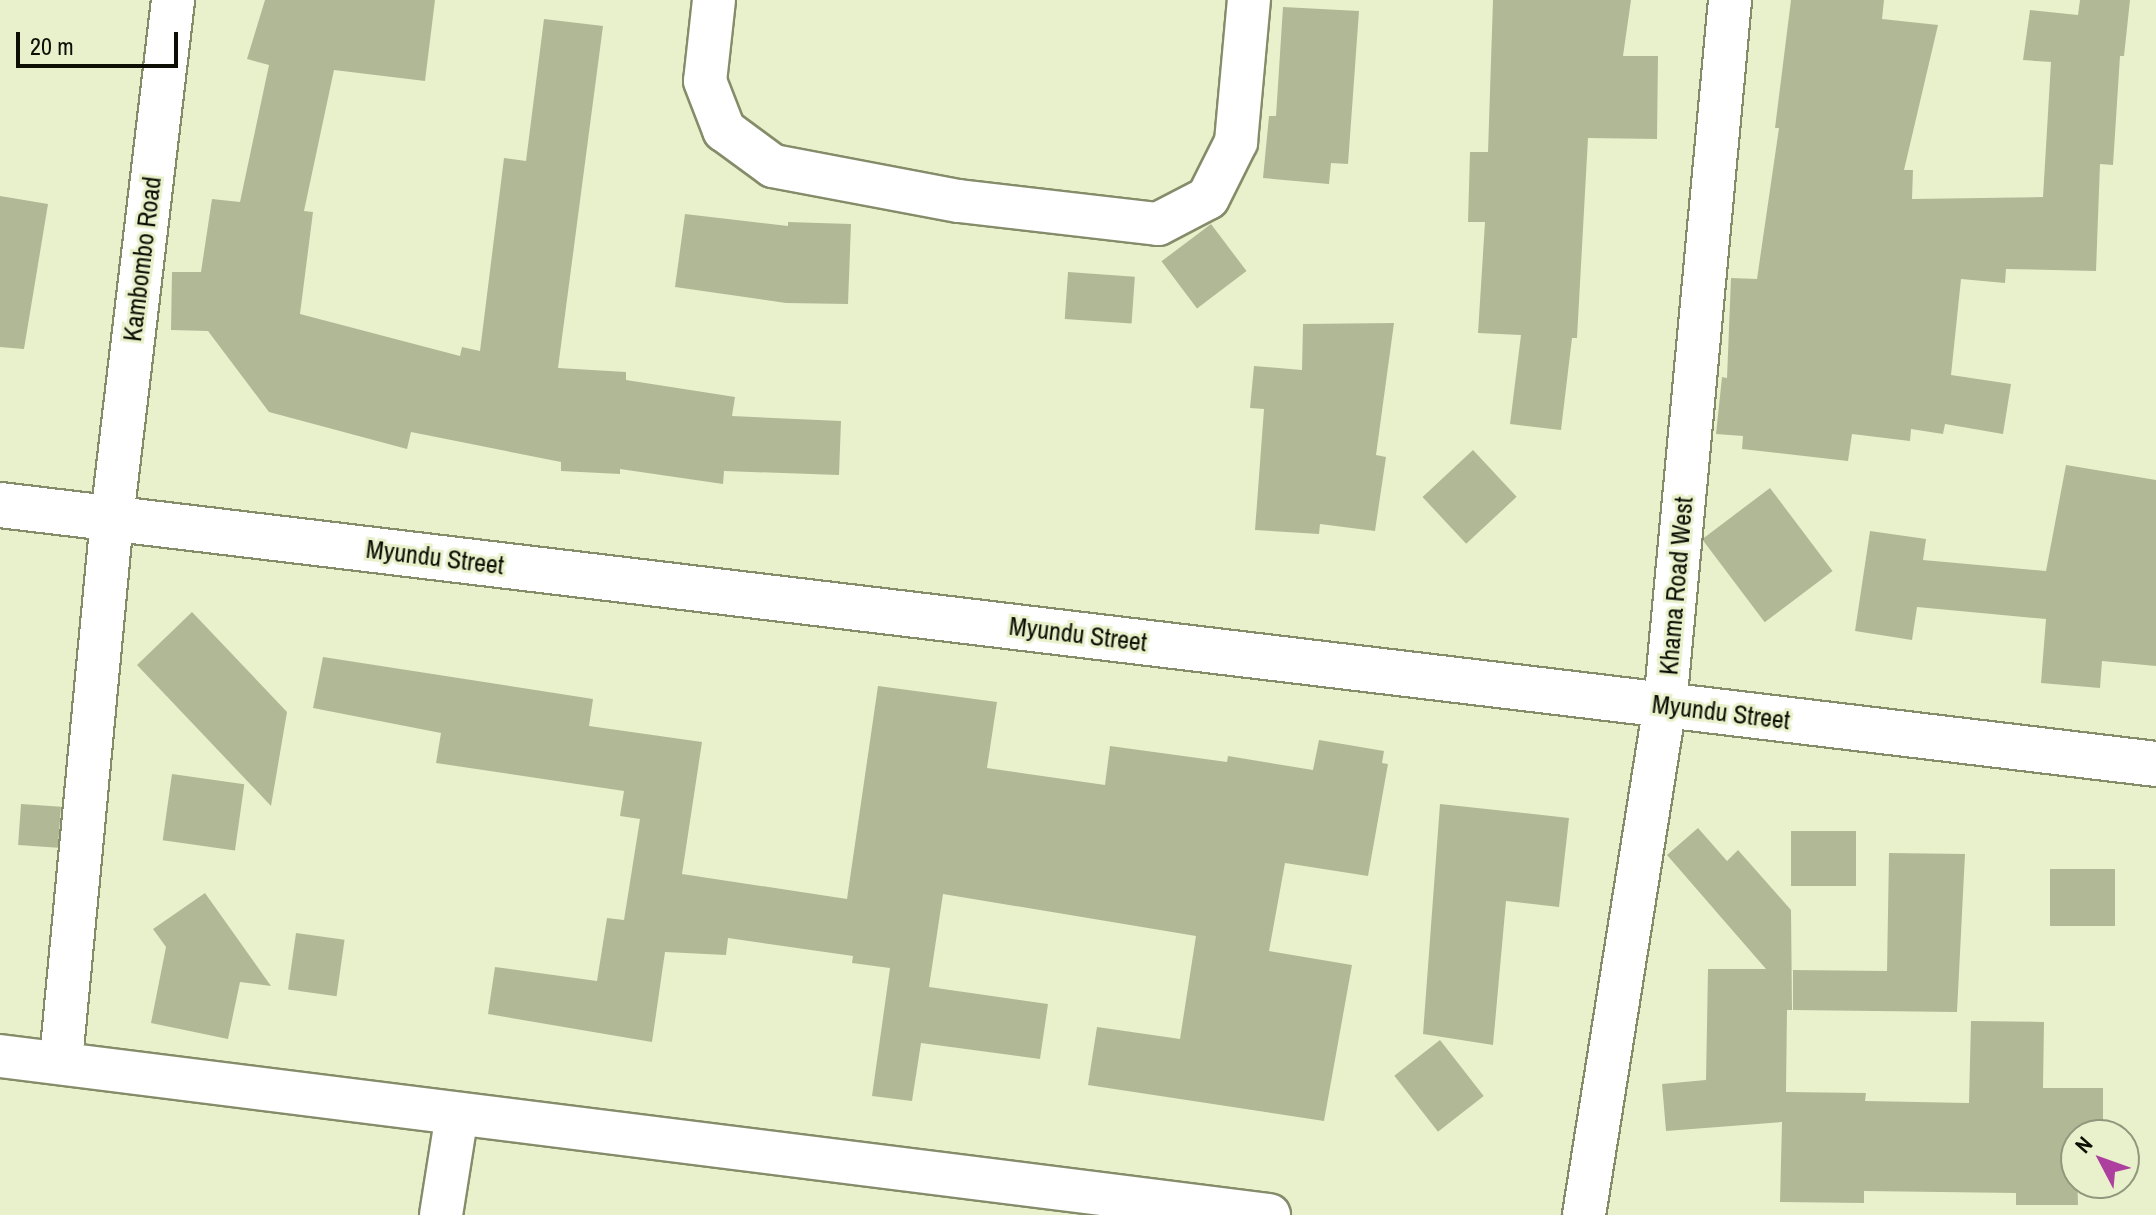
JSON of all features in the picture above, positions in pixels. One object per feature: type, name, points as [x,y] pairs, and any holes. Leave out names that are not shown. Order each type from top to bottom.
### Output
[{"type":"street","name":"Kambombo Road","points":[[61,1060],[112,518],[173,0]]},
{"type":"street","points":[[714,0],[705,81],[724,130],[773,166],[959,201],[1158,224],[1208,198],[1236,142],[1249,0]]},
{"type":"street","name":"Khama Road West","points":[[1584,1215],[1665,705],[1730,0]]},
{"type":"street","name":"Myundu Street","points":[[0,505],[2156,764]]},
{"type":"street","points":[[0,1056],[61,1060],[457,1114],[1269,1215]]},
{"type":"street","points":[[441,1215],[457,1114]]},
{"type":"building","points":[[265,0],[435,0],[425,81],[334,70],[304,211],[313,212],[300,314],[460,356],[462,347],[480,351],[504,158],[526,161],[544,19],[603,26],[558,368],[626,372],[626,380],[735,397],[732,416],[841,421],[839,475],[724,471],[723,484],[620,469],[620,474],[561,471],[561,462],[411,432],[407,449],[269,412],[208,331],[171,330],[172,272],[201,272],[212,199],[240,202],[269,65],[247,59]]},
{"type":"building","points":[[1493,0],[1631,0],[1623,56],[1658,56],[1657,139],[1588,138],[1577,338],[1572,338],[1561,430],[1510,424],[1521,335],[1478,333],[1485,222],[1468,222],[1470,152],[1488,152]]},
{"type":"building","points":[[1791,0],[1884,0],[1882,19],[1938,25],[1904,170],[1913,170],[1912,199],[2043,197],[2051,62],[2023,60],[2030,10],[2078,15],[2080,0],[2130,0],[2124,56],[2120,56],[2113,165],[2100,164],[2096,271],[2006,269],[2005,283],[1961,279],[1951,375],[2011,384],[2003,434],[1945,424],[1943,434],[1911,429],[1910,441],[1852,434],[1848,461],[1742,449],[1743,436],[1716,434],[1722,377],[1727,378],[1731,278],[1757,279],[1779,128],[1775,128]]},
{"type":"building","points":[[1283,7],[1359,11],[1348,164],[1331,163],[1329,184],[1263,178],[1269,116],[1276,116]]},
{"type":"building","points":[[0,196],[48,204],[24,349],[0,347]]},
{"type":"building","points":[[685,214],[788,226],[788,222],[851,224],[848,304],[786,303],[675,287]]},
{"type":"building","points":[[1211,224],[1247,271],[1197,308],[1161,261]]},
{"type":"building","points":[[1068,272],[1135,277],[1132,324],[1065,319]]},
{"type":"building","points":[[1394,323],[1376,455],[1386,457],[1375,531],[1320,524],[1319,534],[1255,530],[1264,409],[1250,408],[1254,366],[1302,370],[1303,324]]},
{"type":"building","points":[[1473,450],[1517,497],[1466,544],[1423,497]]},
{"type":"building","points":[[2066,465],[2156,480],[2156,666],[2102,661],[2100,688],[2041,683],[2046,619],[1917,607],[1912,640],[1855,631],[1870,531],[1926,539],[1923,560],[2046,571]]},
{"type":"building","points":[[1770,488],[1833,571],[1765,622],[1702,539]]},
{"type":"building","points":[[192,612],[287,712],[271,806],[137,665]]},
{"type":"building","points":[[323,657],[593,699],[589,726],[702,742],[682,874],[847,899],[878,686],[997,702],[987,768],[1105,785],[1110,746],[1227,762],[1228,756],[1313,770],[1319,740],[1384,751],[1382,763],[1388,764],[1368,876],[1285,863],[1269,951],[1352,965],[1324,1121],[1088,1085],[1097,1027],[1180,1039],[1196,936],[943,894],[929,987],[1048,1004],[1040,1059],[921,1043],[912,1101],[872,1096],[890,968],[852,963],[853,956],[728,938],[726,955],[665,952],[652,1042],[488,1014],[495,967],[597,981],[607,918],[624,920],[640,819],[620,816],[624,791],[436,763],[441,733],[313,708]]},
{"type":"building","points":[[172,774],[244,784],[235,851],[163,840]]},
{"type":"building","points":[[21,804],[61,807],[58,848],[18,845]]},
{"type":"building","points":[[1440,804],[1569,818],[1559,907],[1506,901],[1493,1045],[1423,1034]]},
{"type":"building","points":[[1698,828],[1727,861],[1738,850],[1791,910],[1792,1010],[1787,1010],[1786,1092],[1866,1093],[1865,1101],[1969,1103],[1971,1021],[2044,1022],[2043,1088],[2103,1088],[2103,1119],[2060,1119],[2060,1199],[2078,1199],[2078,1205],[2016,1205],[2016,1193],[1864,1191],[1864,1203],[1780,1202],[1782,1122],[1666,1131],[1662,1084],[1706,1080],[1708,969],[1766,969],[1667,855]]},
{"type":"building","points":[[1791,831],[1856,831],[1856,886],[1791,886]]},
{"type":"building","points":[[1889,853],[1965,854],[1957,1012],[1793,1010],[1793,970],[1887,971]]},
{"type":"building","points":[[2050,869],[2115,869],[2115,926],[2050,926]]},
{"type":"building","points":[[205,893],[271,986],[240,982],[228,1039],[151,1023],[166,947],[153,929]]},
{"type":"building","points":[[296,933],[345,940],[337,996],[288,989]]},
{"type":"building","points":[[1440,1040],[1484,1096],[1438,1132],[1394,1076]]}]
